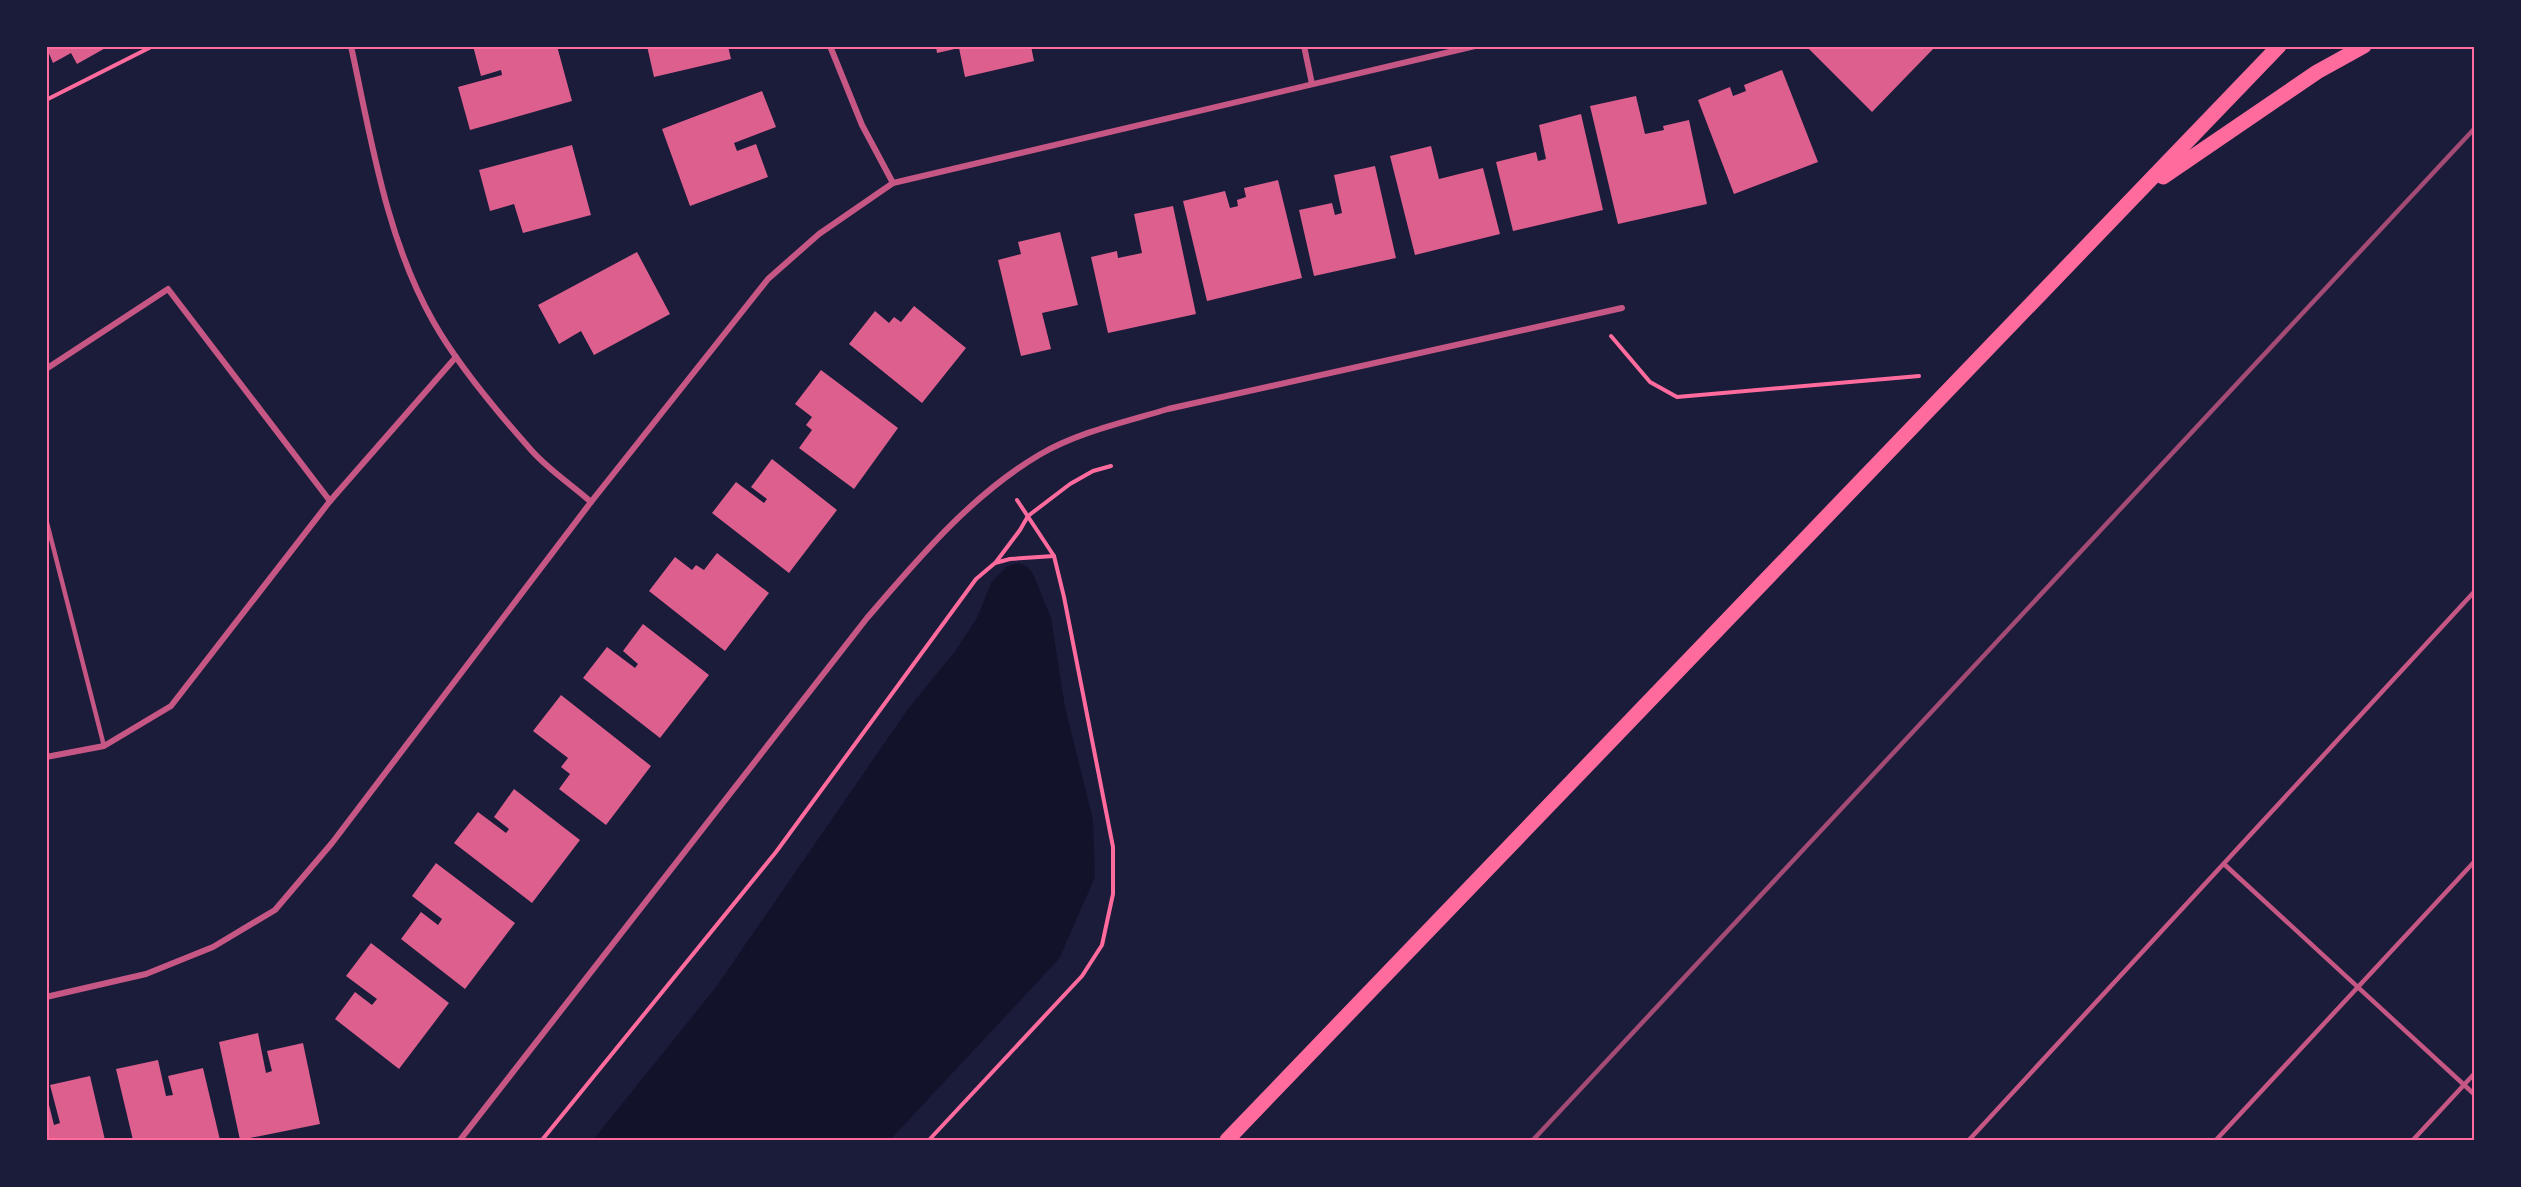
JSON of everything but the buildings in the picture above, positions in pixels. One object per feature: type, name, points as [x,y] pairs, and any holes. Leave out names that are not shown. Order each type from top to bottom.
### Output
[{"type":"main road","points":[[1227,1140],[2279,46]]},
{"type":"main road","points":[[2138,193],[2317,72],[2364,46]]},
{"type":"street","points":[[351,46],[382,184],[401,248],[432,319],[456,357],[533,453],[591,502]]},
{"type":"street","points":[[830,46],[862,125],[893,183]]},
{"type":"street","points":[[1304,46],[1312,84]]},
{"type":"street","points":[[46,997],[146,974],[213,948],[275,910],[332,843],[591,502],[768,279],[819,234],[893,183],[1475,46]]},
{"type":"street","points":[[46,369],[168,289],[330,501]]},
{"type":"street","points":[[460,1140],[867,618],[931,545],[988,490],[1040,454],[1097,429],[1168,409],[1622,308]]},
{"type":"street","points":[[46,757],[104,746],[171,706],[330,501],[456,357]]},
{"type":"lane","points":[[46,519],[104,746]]},
{"type":"lane","points":[[1969,1140],[2475,592]]},
{"type":"lane","points":[[2216,1140],[2475,862]]},
{"type":"lane","points":[[2224,864],[2475,1094]]},
{"type":"lane","points":[[2413,1140],[2475,1074]]},
{"type":"path","points":[[46,100],[153,46]]},
{"type":"path","points":[[1594,314],[1650,382],[1677,397],[1966,372]]},
{"type":"path","points":[[542,1140],[776,852],[976,579],[995,563],[1028,516],[1070,484],[1093,471],[1111,466]]},
{"type":"path","points":[[929,1140],[1082,976],[1102,945],[1113,894],[1113,847],[1054,556],[1003,480]]},
{"type":"path","points":[[995,563],[1010,559],[1054,556]]},
{"type":"shaded area","points":[[1019,563],[1028,567],[1033,574],[1051,618],[1065,707],[1093,820],[1095,877],[1059,959],[890,1140],[593,1140],[716,987],[908,709],[956,650],[977,618],[991,583],[1006,567]]},
{"type":"railway","points":[[1533,1140],[2474,129]]}]
